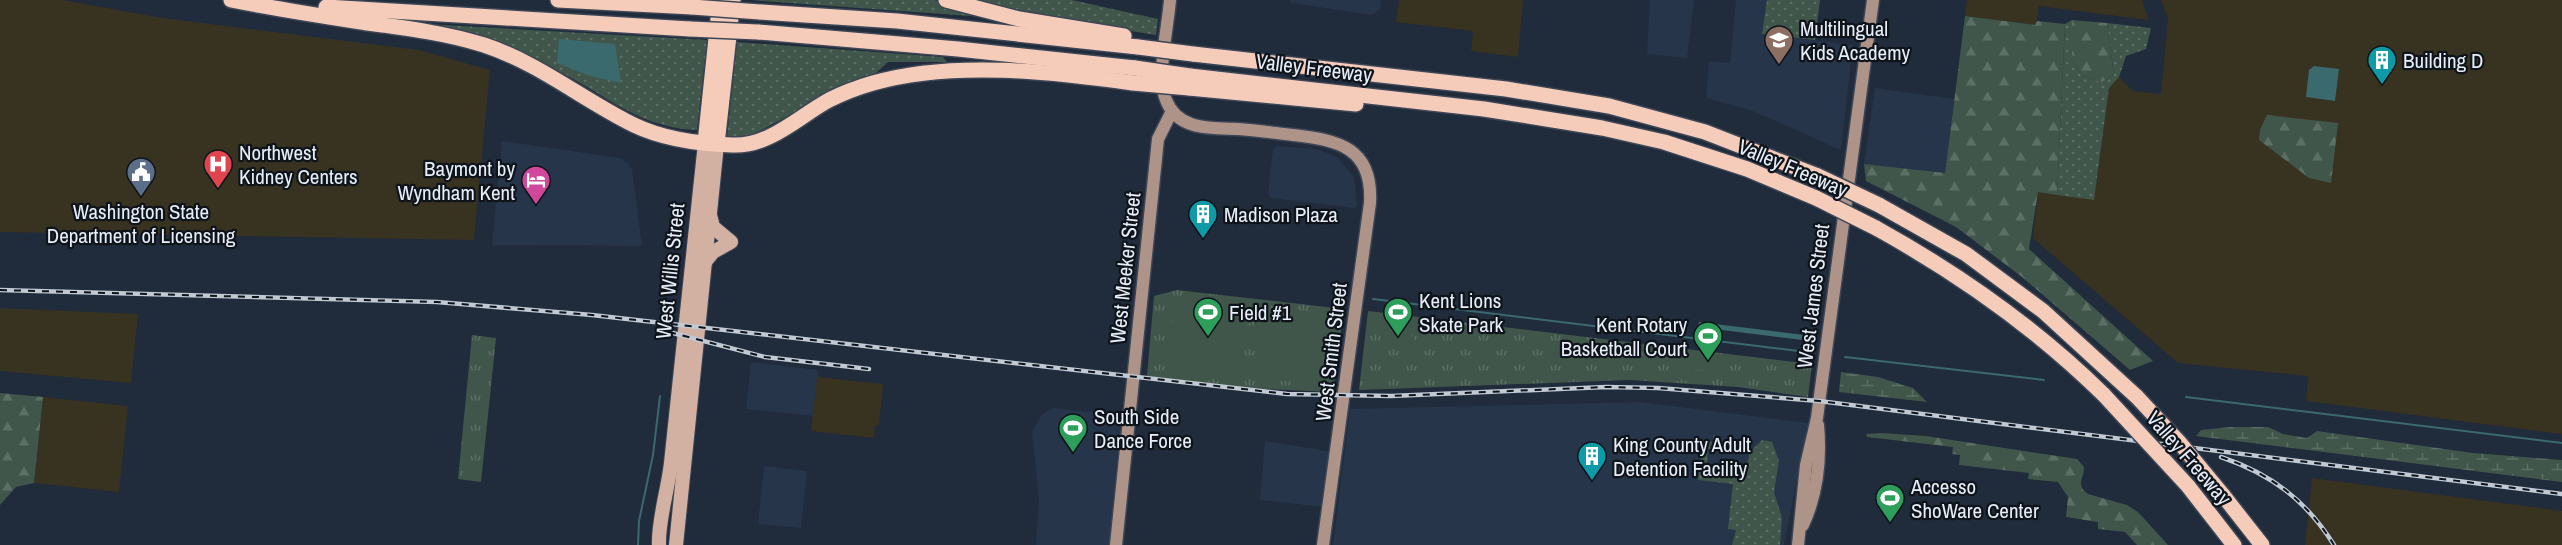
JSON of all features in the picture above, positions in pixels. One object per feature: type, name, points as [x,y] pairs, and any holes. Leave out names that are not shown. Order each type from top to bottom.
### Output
[{"type":"highway","points":[[231,0],[293,12],[440,34],[482,44],[536,66],[635,125],[660,134],[711,144],[751,144],[771,136],[831,99],[873,83],[916,74],[983,72],[1134,76]]},
{"type":"highway","points":[[248,0],[371,11],[758,32],[958,49],[1134,76]]},
{"type":"highway","points":[[558,0],[897,21],[1138,43]]},
{"type":"highway","name":"West Willis Street","points":[[711,144],[720,0]]},
{"type":"highway","name":"West Willis Street","points":[[711,144],[734,0]]},
{"type":"highway","points":[[946,0],[1019,19],[1138,43]]},
{"type":"highway","name":"Valley Freeway","points":[[1138,43],[1227,57],[1506,90],[1609,106],[1705,132],[1818,176],[1879,205],[1966,254],[2034,305],[2137,397],[2179,442],[2262,545]]},
{"type":"highway","name":"Valley Freeway","points":[[1134,76],[1501,119],[1541,118],[1602,128],[1664,142],[1747,169],[1816,198],[1876,228],[1937,264],[2021,321],[2104,395],[2188,486],[2234,545]]},
{"type":"main road","points":[[1170,0],[1162,84],[1165,98],[1172,111]]},
{"type":"main road","name":"West James Street","points":[[1798,545],[1801,529],[1813,499],[1819,439],[1817,418],[1873,0]]},
{"type":"main road","name":"West Smith Street","points":[[1172,111],[1185,122],[1205,128],[1237,129],[1332,140],[1347,147],[1363,165],[1370,185],[1370,203],[1323,545]]},
{"type":"main road","name":"West Meeker Street","points":[[1116,545],[1158,139],[1172,111]]},
{"type":"main road","name":"West Willis Street","points":[[676,545],[710,214],[711,144]]},
{"type":"main road","name":"West Willis Street","points":[[657,545],[667,494],[694,247],[711,144]]},
{"type":"main road","points":[[705,263],[713,252],[731,242],[713,227],[710,214]]},
{"type":"main road","points":[[694,247],[700,251],[695,297],[701,303]]},
{"type":"shaded area","points":[[0,0],[62,0],[163,18],[419,50],[490,70],[474,240],[0,232]]},
{"type":"shaded area","points":[[1290,0],[1381,0],[1380,10],[1371,15],[1292,3]]},
{"type":"shaded area","points":[[1399,0],[1523,0],[1518,57],[1471,51],[1473,31],[1396,22]]},
{"type":"shaded area","points":[[1650,0],[1694,0],[1687,58],[1647,54]]},
{"type":"shaded area","points":[[1736,0],[1767,0],[1763,34],[1853,45],[1841,150],[1753,111],[1706,98],[1709,61],[1730,63]]},
{"type":"shaded area","points":[[1967,0],[2142,0],[2149,20],[2039,6],[2036,25],[1965,16]]},
{"type":"shaded area","points":[[2161,0],[2562,0],[2562,434],[2306,401],[2308,376],[2178,363],[2033,238],[2038,192],[2094,200],[2109,88],[2119,77],[2133,91],[2161,94],[2168,19]]},
{"type":"shaded area","points":[[559,39],[615,44],[621,83],[590,76],[557,63]]},
{"type":"shaded area","points":[[2314,66],[2339,69],[2335,101],[2306,97],[2309,70]]},
{"type":"shaded area","points":[[1875,88],[1954,99],[1945,173],[1864,164]]},
{"type":"shaded area","points":[[502,141],[620,158],[628,163],[632,169],[642,246],[492,245]]},
{"type":"shaded area","points":[[1276,146],[1317,149],[1337,157],[1354,177],[1357,206],[1354,208],[1271,198],[1268,193],[1273,149]]},
{"type":"shaded area","points":[[0,308],[138,314],[131,383],[0,371]]},
{"type":"shaded area","points":[[1699,322],[1804,335],[1803,340],[1698,327]]},
{"type":"shaded area","points":[[751,362],[818,370],[813,416],[746,409]]},
{"type":"shaded area","points":[[817,377],[883,384],[879,425],[875,425],[874,438],[811,431]]},
{"type":"shaded area","points":[[43,397],[128,406],[119,492],[34,483]]},
{"type":"shaded area","points":[[1640,402],[1808,423],[1784,545],[1333,545],[1350,409]]},
{"type":"shaded area","points":[[1054,408],[1115,415],[1121,419],[1109,545],[1036,545],[1039,499],[1032,432],[1042,414]]},
{"type":"shaded area","points":[[1265,441],[1328,451],[1330,454],[1323,507],[1260,500]]},
{"type":"shaded area","points":[[764,466],[807,471],[801,528],[758,524]]},
{"type":"shaded area","points":[[2312,478],[2562,511],[2562,545],[2305,545]]},
{"type":"green space","points":[[753,0],[935,0],[984,17],[761,1]]},
{"type":"green space","points":[[962,0],[1072,0],[1158,19],[1156,35],[1025,14]]},
{"type":"green space","points":[[1767,0],[1820,0],[1815,40],[1762,34]]},
{"type":"green space","points":[[1965,16],[2035,25],[2037,21],[2065,24],[2057,195],[2038,192],[2029,249],[2153,361],[2130,370],[2022,277],[1956,227],[1866,181],[1864,164],[1945,173]]},
{"type":"green space","points":[[2072,20],[2072,60],[2082,76],[2102,82],[2114,75],[2107,23],[2151,28],[2146,49],[2126,56],[2119,77],[2109,88],[2094,200],[2057,195],[2065,24]]},
{"type":"green space","points":[[2072,20],[2107,23],[2114,75],[2102,82],[2082,76],[2072,60]]},
{"type":"green space","points":[[427,24],[707,40],[697,130],[653,122],[541,63]]},
{"type":"green space","points":[[737,42],[943,57],[947,62],[888,62],[876,73],[848,84],[743,140],[727,137]]},
{"type":"green space","points":[[2267,115],[2338,123],[2331,183],[2309,178],[2259,140],[2260,130]]},
{"type":"green space","points":[[1177,290],[1344,309],[1333,392],[1245,388],[1147,376],[1154,296]]},
{"type":"green space","name":"Field #1","points":[[1181,296],[1249,305],[1240,377],[1167,370],[1176,300]]},
{"type":"green space","points":[[1264,308],[1328,317],[1332,323],[1324,385],[1255,378]]},
{"type":"green space","points":[[1368,311],[1812,364],[1808,397],[1738,387],[1629,380],[1359,390]]},
{"type":"green space","name":"Kent Lions Skate Park","points":[[1386,322],[1412,324],[1411,335],[1418,344],[1416,351],[1407,352],[1400,342],[1384,339],[1382,332]]},
{"type":"green space","points":[[472,335],[496,338],[481,482],[458,479]]},
{"type":"green space","name":"Kent Rotary Basketball Court","points":[[1692,351],[1726,355],[1724,373],[1690,369]]},
{"type":"green space","points":[[1841,372],[1878,377],[1913,388],[1927,402],[1839,392]]},
{"type":"green space","points":[[0,393],[43,397],[34,483],[16,487],[0,505]]},
{"type":"green space","points":[[2268,427],[2283,434],[2307,438],[2317,431],[2473,453],[2562,460],[2562,482],[2196,436],[2201,430]]},
{"type":"green space","points":[[1866,434],[1926,436],[2077,459],[2084,467],[2081,484],[2084,491],[2127,505],[2138,512],[2168,545],[2137,545],[2125,532],[2098,529],[2098,522],[2066,517],[2068,497],[2058,482],[2028,479],[2029,473],[1959,465],[1960,455],[1952,454],[1953,447],[1867,437]]},
{"type":"green space","points":[[1713,435],[1722,440],[1725,450],[1708,449],[1707,465],[1746,468],[1750,452],[1762,440],[1772,442],[1779,461],[1774,492],[1782,518],[1780,545],[1732,545],[1736,530],[1728,529],[1733,484],[1698,480],[1703,440],[1713,442]]},
{"type":"waterway","points":[[1373,299],[1807,352]]},
{"type":"waterway","points":[[1845,357],[2044,380]]},
{"type":"waterway","points":[[638,545],[639,521],[653,455],[660,396]]},
{"type":"waterway","points":[[2186,397],[2562,443]]},
{"type":"railway","points":[[0,290],[437,302],[592,315],[1287,394],[1391,396],[1606,387],[1658,388],[1819,401],[2562,494]]},
{"type":"railway","points":[[669,332],[765,357],[869,369]]},
{"type":"railway","points":[[2221,457],[2256,472],[2286,491],[2312,515],[2334,545]]},
{"type":"place","name":"Multilingual Kids Academy","points":[[1779,66]]},
{"type":"place","name":"Building D","points":[[2382,86]]},
{"type":"place","name":"Northwest Kidney Centers","points":[[218,190]]},
{"type":"place","name":"Washington State Department of Licensing","points":[[141,198]]},
{"type":"place","name":"Baymont by Wyndham Kent","points":[[536,206]]},
{"type":"place","name":"Madison Plaza","points":[[1203,240]]},
{"type":"place","name":"Field #1","points":[[1208,338]]},
{"type":"place","name":"Kent Lions Skate Park","points":[[1398,338]]},
{"type":"place","name":"Kent Rotary Basketball Court","points":[[1708,362]]},
{"type":"place","name":"South Side Dance Force","points":[[1073,454]]},
{"type":"place","name":"King County Adult Detention Facility","points":[[1592,482]]},
{"type":"place","name":"Accesso ShoWare Center","points":[[1890,524]]}]
